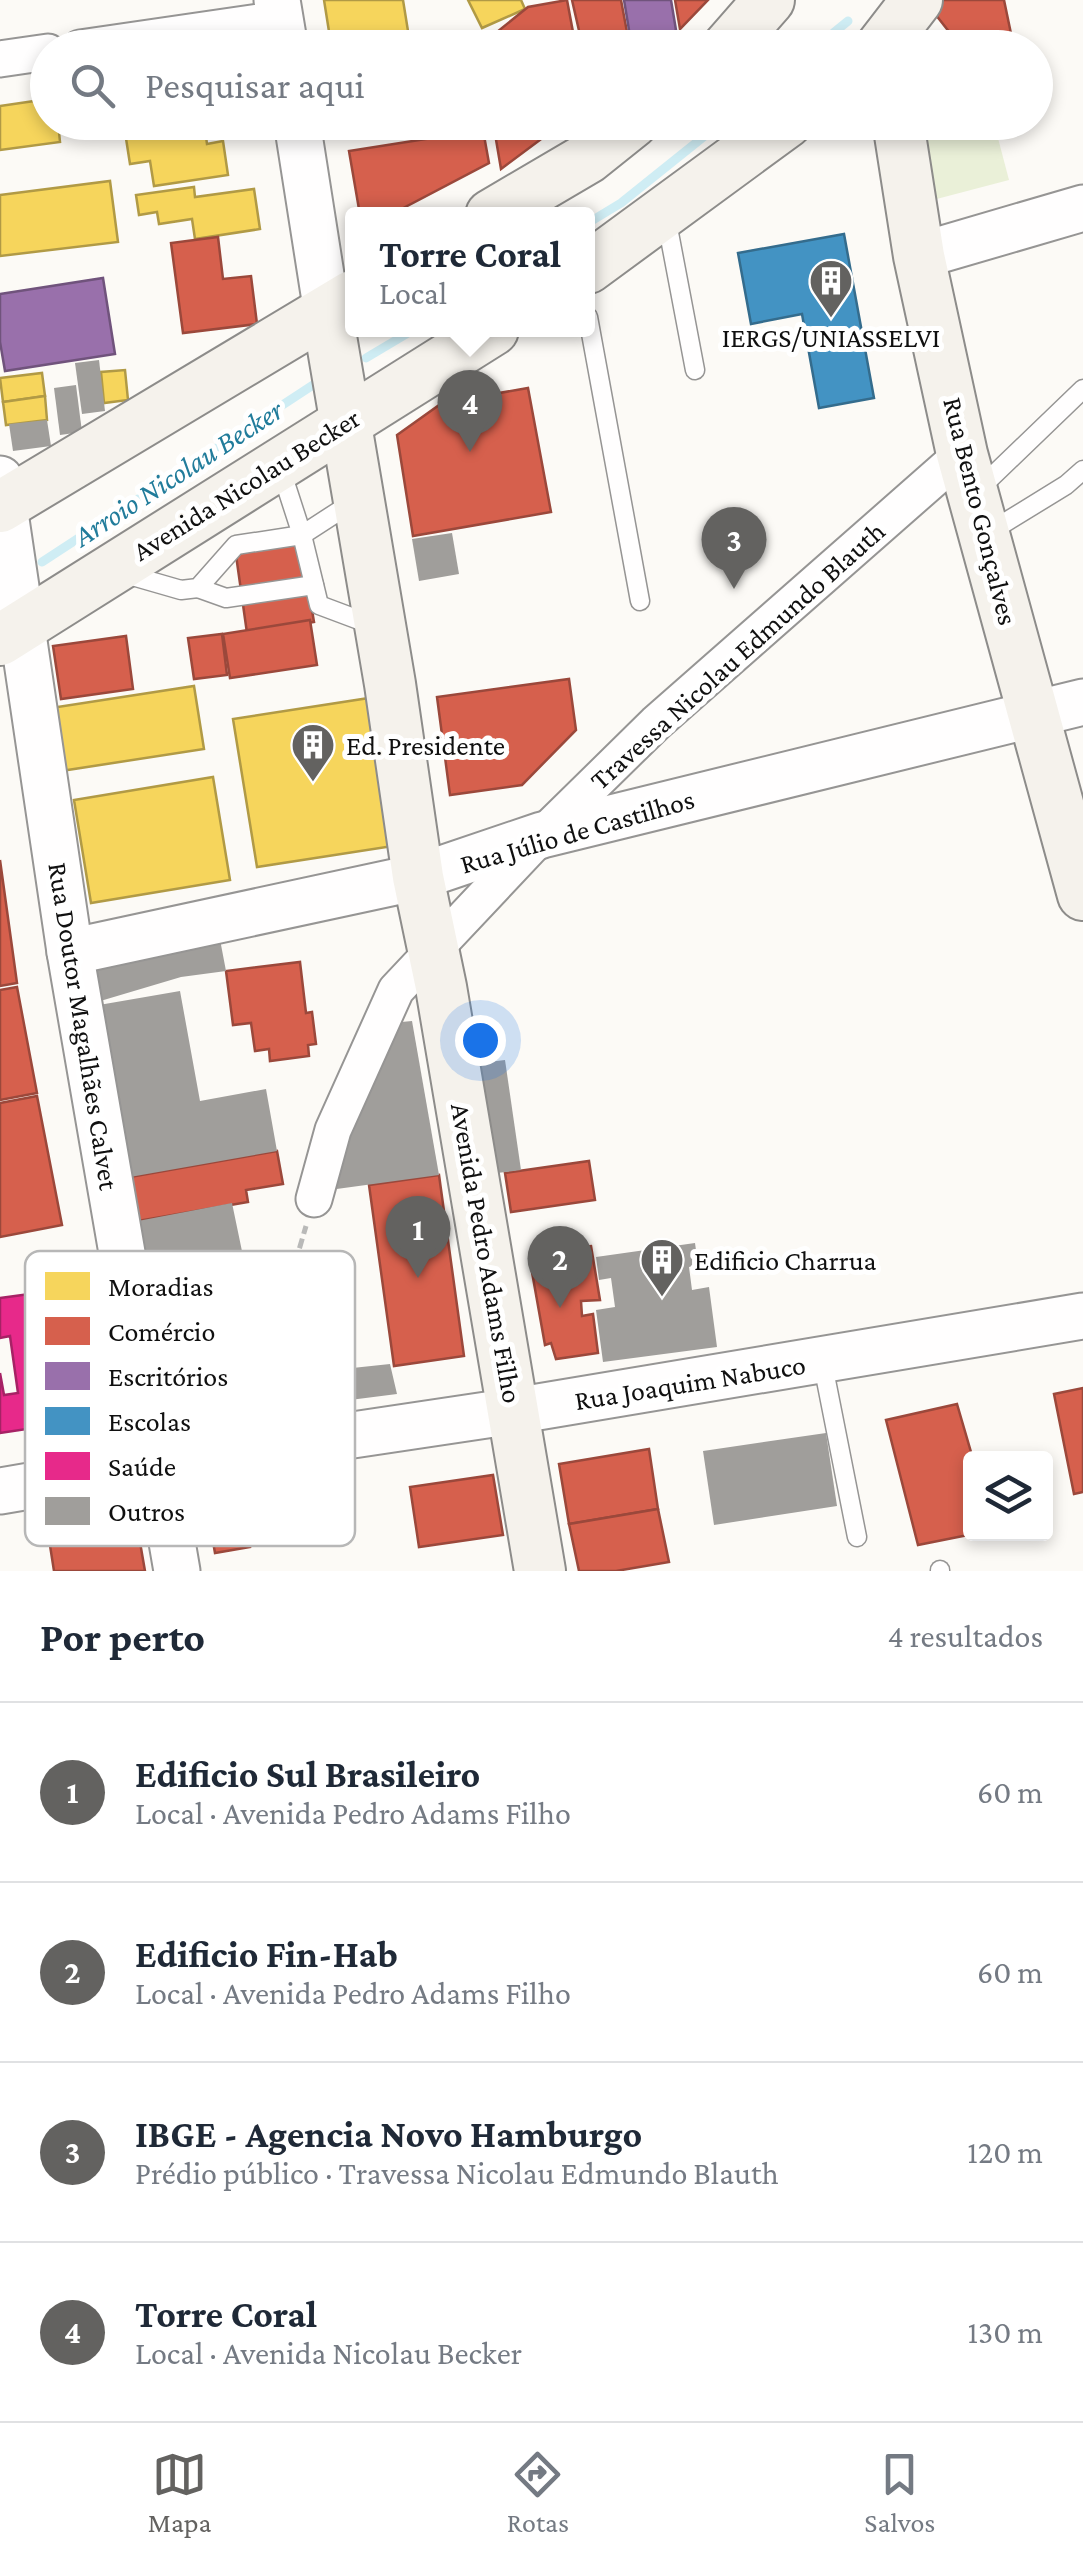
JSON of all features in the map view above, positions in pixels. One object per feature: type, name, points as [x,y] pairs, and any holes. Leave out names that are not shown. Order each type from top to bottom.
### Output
[{"type":"main road","points":[[743,30],[769,0]]},
{"type":"main road","points":[[887,30],[917,0]]},
{"type":"main road","points":[[504,207],[588,158],[610,140]]},
{"type":"main road","points":[[595,263],[763,140]]},
{"type":"main road","name":"Rua Bento Gonçalves","points":[[901,140],[919,256],[973,494],[1083,895]]},
{"type":"main road","points":[[1,497],[340,304],[346,420]]},
{"type":"main road","name":"Avenida Nicolau Becker","points":[[10,634],[482,337]]},
{"type":"main road","name":"Avenida Pedro Adams Filho","points":[[346,420],[418,877],[434,948],[540,1571]]},
{"type":"street","points":[[219,30],[281,22]]},
{"type":"street","points":[[0,59],[30,55]]},
{"type":"street","points":[[301,140],[340,304]]},
{"type":"street","points":[[919,256],[1083,208]]},
{"type":"street","name":"Travessa Nicolau Edmundo Blauth","points":[[314,1199],[333,1130],[392,997],[434,948],[656,723],[973,494]]},
{"type":"street","name":"Rua Doutor Magalhães Calvet","points":[[1,497],[10,634],[121,1251]]},
{"type":"street","name":"Rua Júlio de Castilhos","points":[[70,952],[418,877],[542,835],[1083,702]]},
{"type":"street","name":"Rua Joaquim Nabuco","points":[[355,1435],[1083,1316]]},
{"type":"street","name":"Rua Joaquim Nabuco","points":[[0,1491],[25,1487]]},
{"type":"street","name":"Rua Doutor Magalhães Calvet","points":[[173,1546],[177,1571]]},
{"type":"lane","points":[[665,212],[695,370]]},
{"type":"lane","points":[[592,337],[640,601]]},
{"type":"lane","points":[[973,494],[1083,389]]},
{"type":"lane","points":[[280,466],[319,605],[380,627]]},
{"type":"lane","points":[[973,494],[1066,485],[1083,470]]},
{"type":"lane","points":[[190,589],[236,544],[302,535],[358,499]]},
{"type":"lane","points":[[110,570],[226,598],[314,585]]},
{"type":"lane","points":[[822,1360],[857,1537]]},
{"type":"path","points":[[299,1251],[314,1199]]},
{"type":"green space","points":[[917,140],[998,140],[1009,180],[929,201]]},
{"type":"building: Moradias","points":[[324,0],[403,0],[408,30],[329,30]]},
{"type":"building: Moradias","points":[[468,0],[521,0],[525,9],[482,28]]},
{"type":"building: Moradias","points":[[30,102],[30,140],[60,142],[0,150],[0,106]]},
{"type":"building: Moradias","points":[[126,140],[206,140],[207,144],[223,141],[228,175],[154,186],[150,161],[130,164]]},
{"type":"building: Moradias","points":[[110,181],[118,242],[0,256],[0,195]]},
{"type":"building: Moradias","points":[[194,187],[195,197],[254,189],[260,229],[195,239],[192,219],[159,224],[157,212],[139,215],[136,195]]},
{"type":"building: Moradias","points":[[125,370],[128,400],[104,403],[101,372]]},
{"type":"building: Moradias","points":[[42,373],[45,396],[3,402],[0,378]]},
{"type":"building: Moradias","points":[[45,396],[47,420],[6,425],[3,402]]},
{"type":"building: Moradias","points":[[194,686],[204,749],[61,771],[51,708]]},
{"type":"building: Moradias","name":"Ed. Presidente","points":[[369,698],[393,846],[257,867],[233,719]]},
{"type":"building: Moradias","points":[[213,777],[230,880],[91,903],[74,800]]},
{"type":"building: Comércio","points":[[567,0],[573,30],[499,30],[528,7]]},
{"type":"building: Comércio","points":[[572,0],[621,0],[627,30],[579,30]]},
{"type":"building: Comércio","points":[[675,0],[708,0],[680,29]]},
{"type":"building: Comércio","points":[[939,0],[1004,0],[1010,30],[948,30],[932,10]]},
{"type":"building: Comércio","points":[[419,140],[485,140],[489,163],[405,207],[359,207],[349,151]]},
{"type":"building: Comércio","points":[[496,140],[540,140],[501,169]]},
{"type":"building: Comércio","points":[[218,237],[223,279],[251,276],[257,324],[183,333],[171,243]]},
{"type":"building: Comércio","points":[[528,388],[551,512],[413,536],[397,435],[442,403]]},
{"type":"building: Comércio","points":[[300,539],[314,622],[247,633],[235,548]]},
{"type":"building: Comércio","points":[[310,620],[317,665],[230,678],[223,634]]},
{"type":"building: Comércio","points":[[222,634],[227,675],[194,679],[188,638]]},
{"type":"building: Comércio","points":[[126,636],[133,689],[61,699],[53,646]]},
{"type":"building: Comércio","points":[[569,679],[576,730],[522,785],[450,795],[437,697]]},
{"type":"building: Comércio","points":[[0,860],[17,983],[0,986]]},
{"type":"building: Comércio","points":[[300,962],[306,1013],[312,1012],[316,1044],[308,1045],[309,1056],[270,1061],[269,1049],[255,1051],[251,1023],[233,1025],[226,971]]},
{"type":"building: Comércio","points":[[17,987],[37,1093],[0,1100],[0,990]]},
{"type":"building: Comércio","points":[[37,1096],[62,1225],[0,1237],[0,1103]]},
{"type":"building: Comércio","points":[[277,1151],[283,1184],[246,1190],[248,1202],[138,1221],[130,1177]]},
{"type":"building: Comércio","points":[[589,1161],[595,1200],[511,1212],[505,1173]]},
{"type":"building: Comércio","points":[[439,1175],[464,1356],[394,1366],[369,1185]]},
{"type":"building: Comércio","points":[[591,1246],[600,1300],[581,1301],[582,1316],[593,1314],[598,1353],[556,1359],[551,1343],[545,1345],[532,1272],[543,1271],[539,1251]]},
{"type":"building: Comércio","points":[[1083,1388],[1083,1492],[1074,1494],[1054,1394]]},
{"type":"building: Comércio","points":[[957,1404],[971,1451],[963,1451],[963,1536],[918,1545],[886,1420]]},
{"type":"building: Comércio","points":[[649,1449],[658,1509],[569,1524],[559,1464]]},
{"type":"building: Comércio","points":[[493,1475],[503,1535],[419,1547],[410,1487]]},
{"type":"building: Comércio","points":[[658,1509],[669,1562],[616,1571],[579,1571],[569,1524]]},
{"type":"building: Comércio","points":[[50,1546],[141,1546],[145,1571],[54,1571]]},
{"type":"building: Comércio","points":[[214,1546],[250,1546],[250,1547],[215,1553]]},
{"type":"building: Escritórios","points":[[624,0],[671,0],[676,30],[629,30]]},
{"type":"building: Escritórios","points":[[103,278],[115,354],[5,371],[0,342],[0,294]]},
{"type":"building: Escolas","name":"IERGS/UNIASSELVI","points":[[844,234],[874,398],[819,408],[802,314],[751,324],[738,253]]},
{"type":"building: Saúde","points":[[25,1295],[25,1429],[0,1433],[0,1373],[4,1395],[18,1393],[10,1336],[0,1338],[0,1298]]},
{"type":"building: Outros","points":[[99,360],[105,411],[82,414],[75,363]]},
{"type":"building: Outros","points":[[76,385],[82,432],[60,435],[54,388]]},
{"type":"building: Outros","points":[[47,420],[51,446],[13,451],[9,424]]},
{"type":"building: Outros","points":[[452,533],[459,574],[419,581],[412,539]]},
{"type":"building: Outros","points":[[218,929],[226,971],[181,977],[97,1002],[89,953]]},
{"type":"building: Outros","points":[[180,991],[200,1101],[266,1089],[277,1151],[130,1177],[99,1005]]},
{"type":"building: Outros","points":[[412,1021],[439,1175],[322,1191],[391,1023]]},
{"type":"building: Outros","points":[[505,1060],[521,1170],[497,1173],[480,1063]]},
{"type":"building: Outros","points":[[232,1203],[242,1251],[143,1251],[138,1221]]},
{"type":"building: Outros","name":"Edificio Charrua","points":[[695,1243],[698,1265],[689,1267],[692,1290],[709,1287],[717,1347],[603,1362],[596,1310],[615,1307],[611,1278],[599,1280],[596,1257]]},
{"type":"building: Outros","points":[[390,1364],[397,1394],[355,1399],[355,1368]]},
{"type":"building: Outros","points":[[826,1433],[837,1506],[714,1525],[703,1451]]},
{"type":"waterway","name":"Arroio Nicolau Becker","points":[[837,30],[848,21]]},
{"type":"waterway","name":"Arroio Nicolau Becker","points":[[595,219],[621,203],[700,140]]},
{"type":"waterway","name":"Arroio Nicolau Becker","points":[[366,358],[401,337]]},
{"type":"waterway","name":"Arroio Nicolau Becker","points":[[42,562],[313,385]]},
{"type":"place","name":"IERGS/UNIASSELVI","points":[[831,319]]},
{"type":"place","name":"Torre Coral","points":[[470,452]]},
{"type":"place","name":"IBGE - Agencia Novo Hamburgo","points":[[734,589]]},
{"type":"place","name":"Ed. Presidente","points":[[313,783]]},
{"type":"place","name":"Edificio Sul Brasileiro","points":[[418,1278]]},
{"type":"place","name":"Edificio Charrua","points":[[662,1298]]},
{"type":"place","name":"Edificio Fin-Hab","points":[[560,1308]]}]
